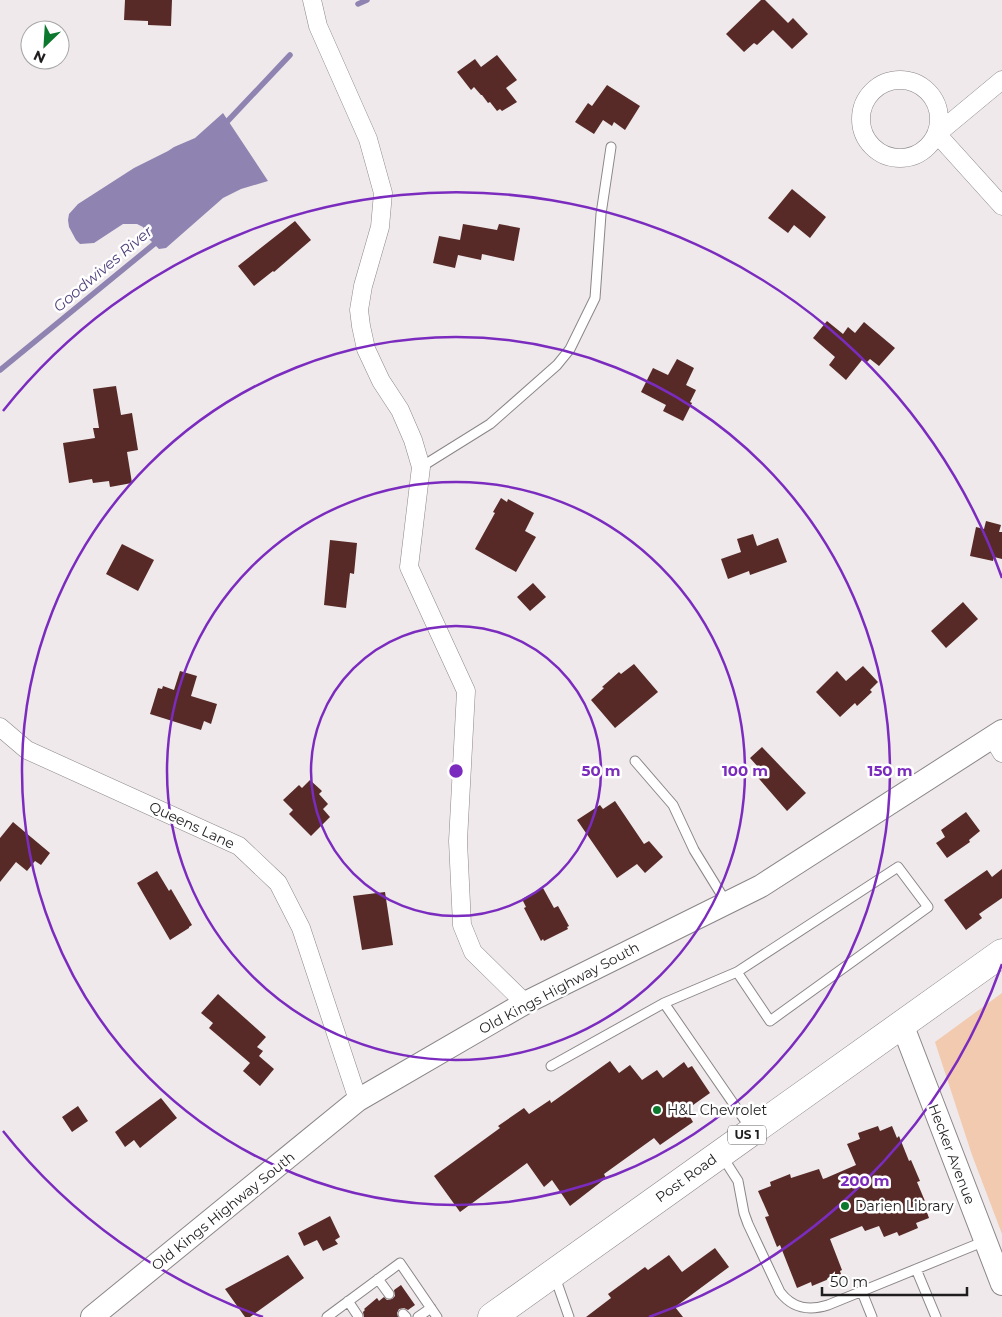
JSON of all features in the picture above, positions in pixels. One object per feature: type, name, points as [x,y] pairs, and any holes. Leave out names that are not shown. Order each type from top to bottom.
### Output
[{"type":"main road","name":"Post Road","points":[[492,1317],[1002,953]]},
{"type":"street","points":[[312,0],[318,26],[368,139],[383,193],[380,227],[363,286],[359,310],[366,349],[381,381],[400,410],[413,440],[420,466],[409,567],[466,691],[458,842],[462,925],[473,952],[525,1003]]},
{"type":"street","points":[[937,134],[940,119],[937,104],[929,91],[911,80],[900,79],[885,82],[872,90],[863,103],[860,118],[863,133],[872,147],[884,155],[900,159],[915,156],[928,147],[937,134],[1002,80]]},
{"type":"street","points":[[937,134],[1002,206]]},
{"type":"street","name":"Queens Lane","points":[[0,727],[27,750],[239,846],[278,883],[300,928],[358,1100]]},
{"type":"street","name":"Old Kings Highway South","points":[[92,1317],[358,1100],[525,1003],[761,886],[999,741]]},
{"type":"street","name":"Hecker Avenue","points":[[902,1024],[1002,1284]]},
{"type":"lane","points":[[420,466],[490,424],[557,365],[570,349],[594,298],[601,214],[611,146]]},
{"type":"lane","points":[[635,761],[673,805],[694,850],[727,903]]},
{"type":"lane","points":[[551,1066],[664,1003],[737,972],[898,867],[928,907],[770,1021],[737,972]]},
{"type":"lane","points":[[664,1003],[752,1131]]},
{"type":"lane","points":[[721,1154],[738,1181],[748,1224],[780,1292],[786,1300],[796,1306],[806,1309],[818,1308],[862,1292],[985,1241]]},
{"type":"lane","points":[[327,1317],[400,1263],[437,1317]]},
{"type":"lane","points":[[916,1269],[936,1317]]},
{"type":"lane","points":[[554,1273],[570,1317]]},
{"type":"lane","points":[[378,1279],[389,1294]]},
{"type":"lane","points":[[862,1292],[872,1317]]},
{"type":"lane","points":[[348,1302],[358,1316]]},
{"type":"lane","points":[[796,1306],[800,1317]]},
{"type":"lane","points":[[418,1317],[431,1308]]},
{"type":"shaded area","points":[[223,113],[268,181],[241,189],[223,198],[166,248],[159,249],[149,239],[143,227],[137,224],[123,224],[94,243],[80,244],[76,240],[69,227],[68,220],[69,214],[78,204],[134,168],[195,138]]},
{"type":"shaded area","points":[[1002,993],[1002,1234],[972,1155],[935,1042]]},
{"type":"building","points":[[125,0],[172,0],[171,26],[148,25],[148,21],[124,20]]},
{"type":"building","points":[[761,0],[765,0],[788,23],[793,18],[808,34],[792,49],[773,30],[757,45],[754,43],[744,52],[726,34]]},
{"type":"building","points":[[497,55],[517,80],[506,88],[517,102],[502,111],[500,109],[497,111],[474,87],[471,90],[457,72],[475,59],[481,67]]},
{"type":"building","points":[[607,85],[640,106],[625,130],[614,122],[612,126],[603,120],[594,134],[575,122],[588,103],[592,106]]},
{"type":"building","points":[[792,189],[826,217],[810,238],[794,225],[788,233],[768,218]]},
{"type":"building","points":[[295,221],[311,240],[274,272],[254,286],[238,266]]},
{"type":"building","points":[[463,224],[497,230],[499,224],[520,228],[514,261],[482,254],[481,260],[458,255],[455,268],[433,263],[439,236],[460,240]]},
{"type":"building","points":[[827,321],[843,334],[848,327],[855,333],[864,322],[895,348],[879,366],[870,359],[866,363],[862,360],[846,380],[829,365],[835,357],[813,338]]},
{"type":"building","points":[[677,359],[694,368],[686,385],[696,390],[683,421],[663,411],[666,405],[641,392],[653,368],[668,375]]},
{"type":"building","points":[[116,386],[121,415],[132,413],[138,450],[127,452],[132,483],[110,487],[109,481],[93,483],[92,479],[69,483],[63,443],[95,438],[93,428],[99,428],[93,389]]},
{"type":"building","points":[[501,498],[507,502],[508,499],[534,513],[525,531],[536,537],[516,572],[475,549]]},
{"type":"building","points":[[986,521],[1001,525],[999,532],[1002,532],[1002,559],[994,557],[993,561],[970,556],[976,527],[984,529]]},
{"type":"building","points":[[753,534],[757,546],[778,538],[787,562],[750,575],[749,571],[728,579],[721,559],[741,552],[737,539]]},
{"type":"building","points":[[330,540],[357,543],[354,574],[350,573],[346,608],[324,605]]},
{"type":"building","points":[[122,544],[154,560],[138,591],[106,574]]},
{"type":"building","points":[[533,583],[546,597],[530,611],[517,597]]},
{"type":"building","points":[[963,602],[978,619],[946,648],[931,631]]},
{"type":"building","points":[[634,664],[658,692],[615,728],[591,700],[619,672],[621,674]]},
{"type":"building","points":[[863,666],[878,682],[870,690],[872,692],[857,706],[855,703],[840,717],[816,692],[837,671],[846,681]]},
{"type":"building","points":[[180,671],[197,676],[191,696],[217,704],[211,724],[204,721],[201,730],[150,714],[158,688],[162,689],[163,686],[174,690]]},
{"type":"building","points":[[762,747],[806,793],[787,811],[754,773],[759,768],[750,758]]},
{"type":"building","points":[[310,780],[322,791],[319,794],[328,804],[323,809],[330,817],[311,836],[289,814],[293,810],[283,800],[299,785],[302,788]]},
{"type":"building","points":[[615,801],[644,844],[649,841],[663,857],[645,873],[637,864],[617,878],[577,820],[600,805],[603,809]]},
{"type":"building","points":[[966,812],[980,831],[969,840],[970,842],[947,858],[936,843],[945,837],[941,830]]},
{"type":"building","points":[[13,822],[50,853],[41,865],[35,861],[27,871],[16,862],[0,882],[0,838]]},
{"type":"building","points":[[1002,869],[1002,898],[979,914],[982,918],[966,930],[944,900],[987,870],[992,877]]},
{"type":"building","points":[[157,871],[169,891],[171,889],[192,925],[170,940],[137,883]]},
{"type":"building","points":[[543,888],[554,908],[558,906],[569,926],[567,927],[568,929],[541,941],[524,908],[526,907],[522,899]]},
{"type":"building","points":[[385,892],[393,945],[362,950],[353,896]]},
{"type":"building","points":[[218,994],[266,1037],[257,1047],[263,1051],[259,1056],[274,1069],[260,1086],[243,1071],[250,1063],[209,1028],[213,1023],[201,1013]]},
{"type":"building","points":[[610,1061],[619,1073],[630,1065],[642,1080],[657,1070],[663,1078],[684,1062],[688,1068],[692,1066],[710,1093],[686,1110],[693,1122],[660,1145],[654,1138],[604,1174],[606,1178],[570,1206],[552,1180],[544,1187],[527,1163],[460,1212],[434,1176],[524,1108],[529,1114],[550,1100],[551,1103]]},
{"type":"building","points":[[161,1098],[177,1118],[140,1148],[134,1140],[125,1147],[115,1132]]},
{"type":"building","points":[[78,1106],[88,1121],[72,1132],[62,1117]]},
{"type":"building","name":"Darien Library","points":[[878,1126],[880,1131],[892,1126],[897,1138],[899,1136],[909,1161],[911,1160],[920,1181],[917,1182],[927,1206],[925,1207],[929,1218],[916,1223],[918,1228],[899,1236],[897,1232],[884,1237],[879,1226],[865,1231],[862,1226],[830,1239],[842,1270],[840,1271],[841,1274],[812,1286],[811,1282],[797,1288],[780,1245],[777,1247],[765,1217],[769,1216],[758,1191],[771,1186],[770,1182],[790,1174],[791,1178],[819,1169],[823,1179],[856,1165],[847,1144],[860,1139],[858,1133]]},
{"type":"building","points":[[330,1216],[340,1237],[335,1240],[338,1244],[323,1251],[317,1240],[304,1246],[298,1233]]},
{"type":"building","points":[[715,1248],[729,1267],[675,1307],[683,1317],[586,1317],[611,1298],[608,1294],[645,1267],[648,1270],[669,1255],[682,1272]]},
{"type":"building","points":[[288,1255],[304,1278],[250,1317],[245,1317],[225,1289]]},
{"type":"building","points":[[401,1285],[415,1305],[408,1310],[404,1308],[399,1309],[398,1317],[364,1317],[364,1309],[377,1298],[379,1301],[384,1297],[387,1300],[392,1299],[395,1296],[394,1290]]},
{"type":"waterway","name":"Goodwives River","points":[[358,4],[367,0]]},
{"type":"waterway","name":"Goodwives River","points":[[223,126],[290,55]]},
{"type":"waterway","name":"Goodwives River","points":[[0,370],[159,240]]},
{"type":"place","name":"H&L Chevrolet","points":[[657,1110]]},
{"type":"place","name":"Darien Library","points":[[845,1206]]}]
